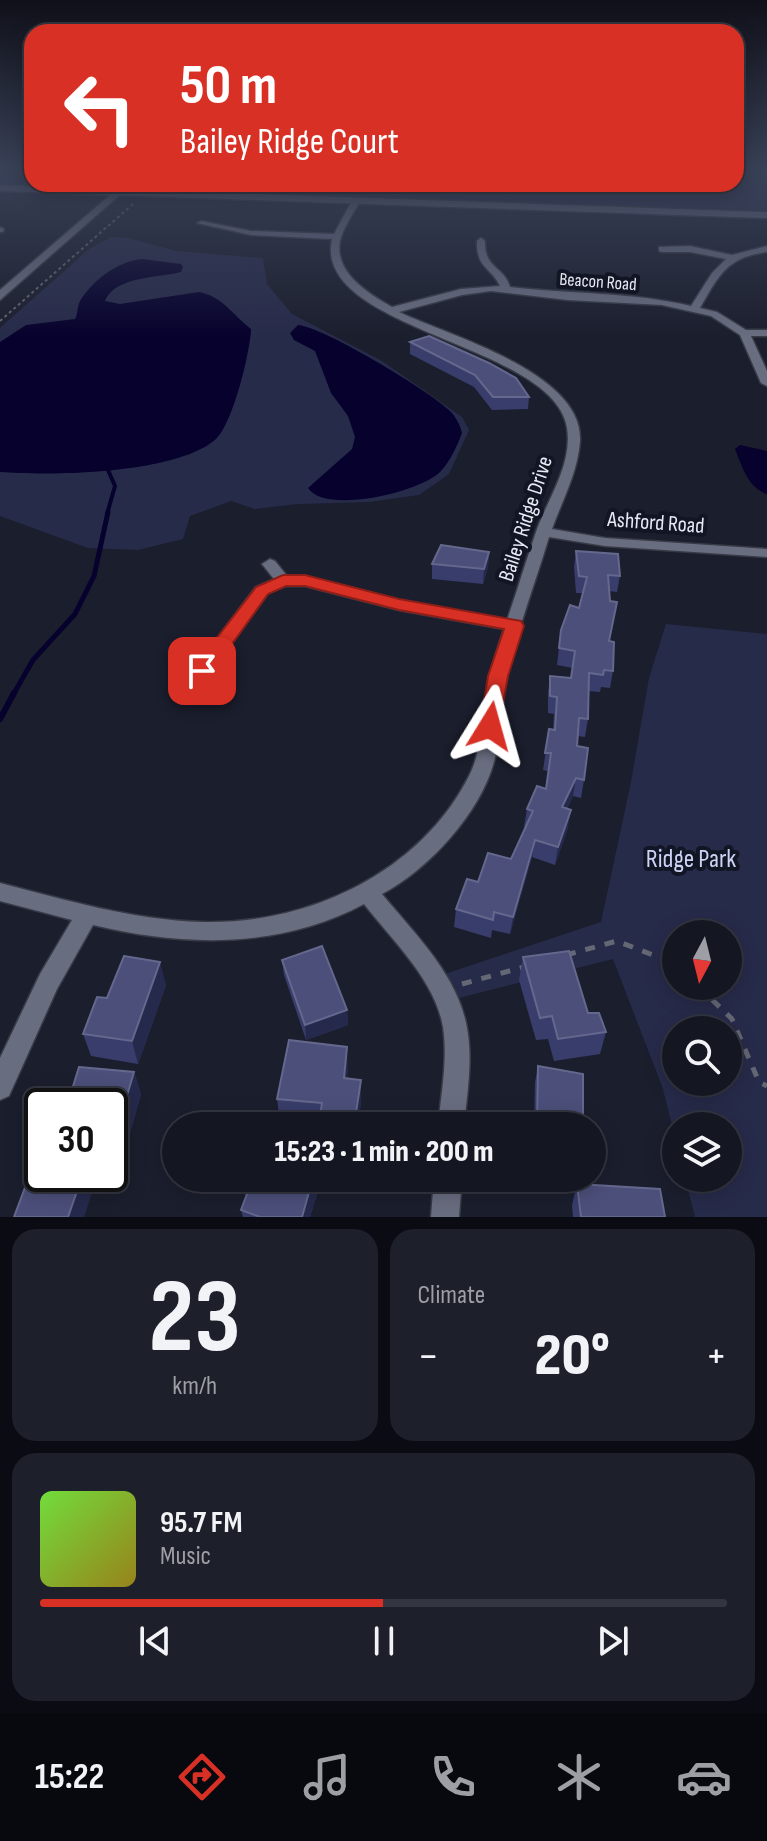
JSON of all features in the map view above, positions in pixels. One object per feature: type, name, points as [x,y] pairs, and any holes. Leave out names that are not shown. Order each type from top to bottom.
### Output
[{"type":"main road","points":[[0,296],[5,287],[80,225]]},
{"type":"street","points":[[210,225],[251,233],[338,237],[344,225]]},
{"type":"street","name":"Bailey Ridge Drive","points":[[0,892],[156,928],[202,932],[248,929],[289,921],[369,894],[435,844],[456,820],[470,795],[488,747],[498,676],[574,443],[574,429],[564,404],[547,387],[522,370],[390,311],[362,293],[344,275],[335,252],[338,237]]},
{"type":"street","points":[[481,241],[483,264],[503,280],[505,288]]},
{"type":"street","points":[[662,249],[690,249],[730,257]]},
{"type":"street","points":[[695,308],[721,265],[730,257],[745,251],[767,249]]},
{"type":"street","name":"Beacon Road","points":[[390,311],[468,290],[505,288],[568,297],[662,302],[695,308],[727,320],[744,333]]},
{"type":"street","points":[[767,333],[744,333],[767,383]]},
{"type":"street","name":"Ashford Road","points":[[543,532],[605,542],[767,553]]},
{"type":"street","points":[[270,564],[283,581]]},
{"type":"street","points":[[202,671],[262,590],[283,581],[316,583],[399,605],[514,626]]},
{"type":"street","points":[[369,894],[445,994],[454,1025],[456,1056],[452,1112]]},
{"type":"street","points":[[0,1087],[48,982],[88,914]]},
{"type":"street","points":[[445,1217],[447,1192]]},
{"type":"path","points":[[0,321],[111,225]]},
{"type":"path","points":[[557,958],[617,941],[662,959]]},
{"type":"path","points":[[445,994],[466,982],[527,966]]},
{"type":"path","points":[[712,1000],[732,1019],[759,1082],[767,1086]]},
{"type":"green space","points":[[111,237],[128,238],[176,251],[263,258],[267,284],[292,314],[382,361],[462,417],[469,430],[449,474],[419,495],[369,502],[255,509],[231,501],[190,516],[183,539],[138,550],[88,548],[0,516],[0,328],[89,249]]},
{"type":"green space","name":"Ridge Park","points":[[666,624],[767,634],[767,1217],[695,1217],[689,1192],[742,1192],[742,1112],[669,1112],[665,1096],[742,1096],[742,1016],[662,1016],[662,1086],[613,959],[447,1001],[433,978],[601,922],[631,782],[649,678]]},
{"type":"shaded area","points":[[142,259],[181,264],[183,267],[181,272],[127,282],[110,293],[105,301],[120,304],[199,292],[221,302],[251,329],[240,387],[222,431],[198,451],[144,466],[80,473],[0,472],[0,342],[26,325],[75,319],[80,301],[99,279],[124,263]]},
{"type":"shaded area","points":[[298,325],[329,336],[376,361],[450,411],[462,433],[451,458],[441,471],[415,486],[374,498],[333,500],[318,496],[308,488],[352,449],[355,437],[348,416],[331,393],[315,351],[294,340],[290,333]]},
{"type":"shaded area","points":[[740,445],[767,451],[767,494],[755,487],[746,476],[735,449]]},
{"type":"building","points":[[429,336],[516,378],[529,397],[493,397],[475,375],[410,342]]},
{"type":"building","points":[[441,545],[489,552],[484,569],[432,564]]},
{"type":"building","points":[[576,551],[618,554],[620,576],[608,575],[610,601],[617,602],[609,641],[614,642],[613,671],[604,670],[603,675],[589,673],[588,719],[579,718],[577,746],[588,748],[584,780],[576,778],[562,807],[571,810],[558,847],[535,840],[513,917],[494,912],[493,920],[456,909],[467,879],[478,882],[488,853],[511,859],[533,811],[527,809],[537,786],[546,789],[551,753],[545,753],[549,729],[555,730],[557,697],[550,696],[550,676],[571,678],[575,651],[559,648],[561,630],[570,605],[579,608],[587,577],[579,576]]},
{"type":"building","points":[[322,946],[347,1010],[305,1025],[282,960]]},
{"type":"building","points":[[569,951],[588,1013],[599,1013],[606,1032],[558,1039],[552,1016],[540,1018],[523,957]]},
{"type":"building","points":[[124,956],[160,962],[132,1041],[83,1034],[97,997],[107,998]]},
{"type":"building","points":[[289,1040],[347,1047],[344,1078],[361,1080],[356,1112],[321,1112],[322,1103],[277,1099]]},
{"type":"building","points":[[538,1066],[583,1074],[583,1112],[537,1112]]},
{"type":"building","points":[[79,1067],[134,1072],[128,1092],[128,1088],[72,1088]]},
{"type":"building","points":[[606,1186],[660,1189],[665,1217],[581,1217],[578,1192],[606,1192]]},
{"type":"building","points":[[24,1190],[77,1192],[68,1217],[14,1217]]},
{"type":"building","points":[[248,1192],[309,1192],[302,1217],[260,1217],[241,1210]]},
{"type":"waterway","points":[[107,514],[115,486],[108,470]]},
{"type":"waterway","points":[[13,695],[33,660],[75,614],[94,576],[108,512]]},
{"type":"waterway","points":[[0,719],[14,693]]},
{"type":"route","points":[[202,671],[262,590],[295,579],[316,583],[399,605],[514,626],[498,676],[490,726]]}]
